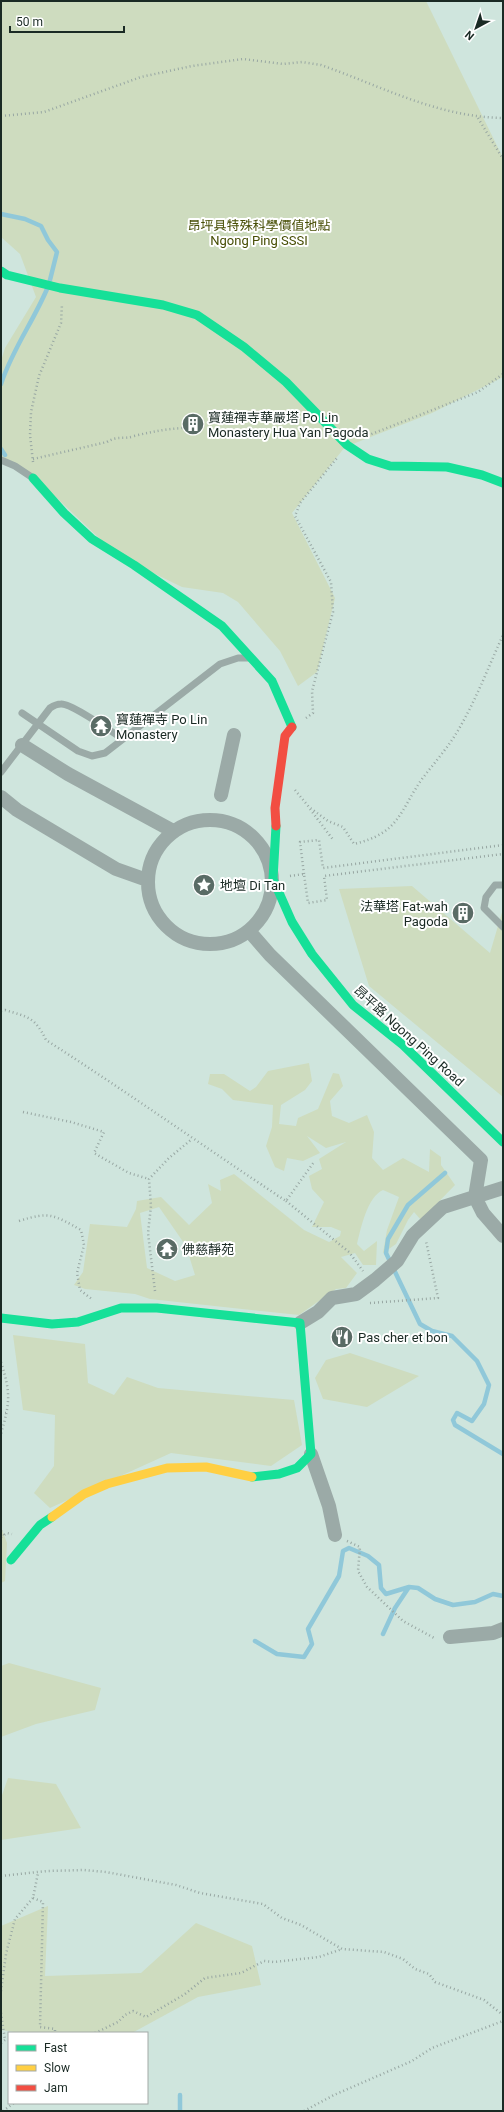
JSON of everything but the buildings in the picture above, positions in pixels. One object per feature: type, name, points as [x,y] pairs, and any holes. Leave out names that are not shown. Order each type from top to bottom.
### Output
[{"type":"street","points":[[1,271],[7,275],[60,288],[163,305],[197,315],[244,347],[286,382],[347,445],[368,459],[390,466],[448,467],[482,475],[503,484]]},
{"type":"street","points":[[33,478],[64,513],[92,539],[134,565],[222,626],[272,681],[292,726],[285,736],[275,808],[276,826],[273,878],[271,898],[263,917],[250,932],[234,940],[217,945],[199,944],[182,938],[168,928],[156,915],[150,898],[147,880],[151,862],[157,850],[173,831],[190,822],[209,819],[234,825],[245,830],[259,843],[269,860],[273,878]]},
{"type":"street","points":[[221,795],[234,734]]},
{"type":"street","points":[[22,745],[68,774],[173,831]]},
{"type":"street","points":[[1,798],[17,810],[116,870],[147,880]]},
{"type":"street","name":"昂平路 Ngong Ping Road","points":[[273,878],[292,922],[312,954],[338,988],[367,1018],[403,1045],[503,1142]]},
{"type":"street","points":[[250,932],[270,955],[481,1160],[475,1197],[483,1212],[503,1236]]},
{"type":"street","points":[[1,1318],[52,1324],[78,1322],[121,1308],[157,1308],[300,1323],[318,1312],[332,1298],[356,1294],[384,1272],[397,1261],[413,1235],[423,1224],[443,1207],[503,1188]]},
{"type":"street","points":[[300,1323],[311,1454],[329,1506],[335,1535]]},
{"type":"street","points":[[11,1560],[40,1525],[84,1494],[107,1484],[168,1468],[206,1467],[232,1474],[255,1477],[279,1474],[297,1468],[311,1454]]},
{"type":"street","points":[[450,1637],[493,1633],[503,1629]]},
{"type":"lane","points":[[1,460],[15,466],[33,478]]},
{"type":"lane","points":[[22,713],[78,751],[92,756],[105,753],[220,664],[238,658],[252,658]]},
{"type":"lane","points":[[1,772],[50,708],[63,703],[99,723],[123,740]]},
{"type":"lane","points":[[503,885],[494,885],[486,897],[484,908],[503,927]]},
{"type":"path","points":[[1,116],[44,112],[141,77],[192,66],[243,59],[283,64],[302,62],[320,64],[429,106],[478,118],[503,118]]},
{"type":"path","points":[[478,118],[503,159]]},
{"type":"path","points":[[33,478],[33,459],[30,435],[31,412],[39,376],[61,323],[62,305],[60,288]]},
{"type":"path","points":[[292,726],[313,713],[312,691],[333,612],[331,582],[295,516],[300,503],[347,445],[373,433],[478,392],[503,374]]},
{"type":"path","points":[[33,459],[107,442],[116,437],[132,437],[156,430],[183,428]]},
{"type":"path","points":[[309,807],[328,821],[343,827],[354,844],[367,840],[384,831],[400,816],[421,781],[452,740],[503,635]]},
{"type":"path","points":[[277,790],[294,788],[334,841]]},
{"type":"path","points":[[503,845],[323,868],[319,840],[300,842],[308,903],[327,900],[324,876],[503,854]]},
{"type":"path","points":[[273,878],[304,874]]},
{"type":"path","points":[[1,1011],[5,1010],[27,1017],[39,1025],[46,1040],[135,1097],[192,1140],[286,1201],[349,1252],[366,1275]]},
{"type":"path","points":[[23,1112],[71,1122],[104,1132],[94,1153],[129,1173],[149,1179]]},
{"type":"path","points":[[157,1308],[148,1234],[151,1206],[149,1179],[169,1158],[192,1140]]},
{"type":"path","points":[[286,1201],[314,1162]]},
{"type":"path","points":[[19,1220],[37,1215],[55,1215],[81,1230],[84,1245],[76,1273],[80,1290],[110,1312]]},
{"type":"path","points":[[398,1301],[438,1298],[423,1224]]},
{"type":"path","points":[[1,1362],[8,1384],[9,1406],[1,1434]]},
{"type":"path","points":[[1,1414],[7,1414]]},
{"type":"path","points":[[1,1531],[4,1535]]},
{"type":"path","points":[[335,1535],[360,1547],[358,1571],[367,1587],[403,1621],[437,1640],[450,1637]]},
{"type":"path","points":[[1,1876],[84,1870],[106,1872],[161,1882],[200,1894],[263,1904],[282,1918],[301,1925],[342,1949]]},
{"type":"path","points":[[1,1992],[6,1954],[15,1919],[33,1898],[38,1873]]},
{"type":"path","points":[[33,1898],[43,1902],[40,2027],[55,2029],[55,2032]]},
{"type":"path","points":[[97,2032],[118,2022],[125,2015],[133,2012],[146,2017],[185,1994],[205,1978],[241,1973],[264,1961],[274,1962],[319,1956],[342,1949],[384,1952],[403,1959],[415,1969],[429,1974],[435,1982],[484,2000],[503,2016]]},
{"type":"path","points":[[1,2013],[7,2040],[1,2043]]},
{"type":"path","points":[[304,2111],[334,2095],[412,2061],[432,2048],[503,2021]]},
{"type":"path","points":[[3,2111],[13,2104]]},
{"type":"green space","name":"昂坪具特殊科學價值地點 Ngong Ping SSSI","points":[[1,1],[426,1],[503,158],[503,377],[432,413],[345,447],[292,513],[335,598],[317,672],[298,686],[280,651],[238,602],[223,593],[182,587],[118,556],[42,484],[1,461],[1,361],[5,348],[36,297],[20,254],[1,237]]},
{"type":"green space","points":[[412,886],[490,953],[503,909],[503,1097],[369,986],[339,889]]},
{"type":"green space","points":[[309,1063],[312,1081],[305,1090],[281,1105],[279,1124],[296,1126],[298,1118],[318,1109],[333,1073],[339,1074],[343,1086],[330,1101],[332,1116],[349,1123],[367,1115],[374,1132],[372,1158],[383,1170],[403,1158],[429,1172],[430,1149],[441,1157],[441,1165],[455,1185],[421,1220],[414,1212],[408,1220],[396,1244],[383,1253],[387,1230],[399,1197],[383,1190],[377,1194],[369,1206],[360,1230],[357,1244],[364,1251],[377,1241],[376,1265],[363,1265],[355,1253],[341,1257],[357,1273],[346,1288],[336,1289],[299,1315],[150,1299],[135,1294],[85,1289],[74,1285],[83,1272],[90,1224],[127,1227],[136,1209],[137,1201],[161,1197],[189,1225],[212,1203],[208,1184],[221,1191],[220,1180],[234,1174],[304,1230],[329,1242],[340,1236],[341,1231],[331,1227],[312,1227],[324,1202],[312,1189],[309,1176],[322,1169],[319,1159],[346,1142],[326,1148],[307,1136],[320,1153],[303,1161],[287,1158],[284,1171],[275,1167],[266,1146],[272,1127],[273,1105],[233,1100],[222,1089],[208,1084],[210,1074],[224,1074],[250,1091],[256,1087],[268,1071]],"holes":[[[159,1207],[186,1246],[195,1275],[175,1281],[147,1268],[140,1213]]]},
{"type":"green space","points":[[13,1335],[85,1344],[88,1383],[114,1395],[127,1377],[158,1388],[294,1400],[302,1445],[271,1466],[171,1453],[50,1508],[34,1493],[54,1466],[55,1415],[23,1410]]},
{"type":"green space","points":[[350,1353],[419,1376],[367,1407],[323,1399],[315,1378],[326,1360]]},
{"type":"green space","points":[[1,1527],[7,1543],[5,1581],[1,1583]]},
{"type":"green space","points":[[9,1663],[101,1688],[95,1710],[36,1724],[1,1737],[1,1666]]},
{"type":"green space","points":[[8,1778],[56,1784],[81,1828],[1,1840],[1,1798]]},
{"type":"green space","points":[[48,1906],[45,1976],[141,1973],[196,1923],[252,1946],[261,1985],[198,1997],[134,2032],[14,2032],[1,2030],[1,1926]]},
{"type":"waterway","points":[[1,214],[25,219],[41,226],[48,240],[57,252],[50,280]]},
{"type":"waterway","points":[[1,384],[11,359],[47,289]]},
{"type":"waterway","points":[[1,449],[5,455]]},
{"type":"waterway","points":[[445,1173],[408,1205],[388,1239],[386,1253],[420,1324],[432,1331],[452,1336],[477,1361],[489,1385],[484,1404],[472,1421],[457,1413],[453,1420],[455,1425],[503,1454]]},
{"type":"waterway","points":[[255,1641],[277,1654],[304,1657],[312,1644],[308,1629],[339,1576],[343,1551],[349,1548],[368,1556],[379,1565],[381,1588],[386,1594],[409,1587],[418,1588],[435,1599],[453,1605],[475,1602],[493,1594],[503,1596]]},
{"type":"waterway","points":[[383,1634],[395,1608],[409,1587]]},
{"type":"waterway","points":[[180,2095],[180,2111]]},
{"type":"traffic: fast","points":[[1,271],[7,275],[60,288],[163,305],[197,315],[244,347],[286,382],[347,445],[368,459],[390,466],[447,467],[482,475],[503,483]]},
{"type":"traffic: fast","points":[[33,478],[64,513],[92,539],[134,565],[222,626],[272,681],[292,727]]},
{"type":"traffic: fast","points":[[276,826],[273,879],[292,922],[312,954],[353,1005],[403,1045],[503,1142]]},
{"type":"traffic: fast","points":[[1,1318],[52,1324],[78,1322],[121,1308],[157,1308],[300,1323],[311,1454],[297,1468],[279,1474],[252,1477]]},
{"type":"traffic: fast","points":[[11,1560],[40,1525],[52,1517]]},
{"type":"traffic: slow","points":[[52,1517],[84,1494],[107,1484],[167,1468],[206,1467],[252,1477]]},
{"type":"traffic: jam","points":[[276,826],[275,808],[285,736],[292,727]]},
{"type":"place","name":"寶蓮禪寺華嚴塔 Po Lin Monastery Hua Yan Pagoda","points":[[193,424]]},
{"type":"place","name":"寶蓮禪寺 Po Lin Monastery","points":[[101,726]]},
{"type":"place","name":"地壇 Di Tan","points":[[204,885]]},
{"type":"place","name":"法華塔 Fat-wah Pagoda","points":[[463,913]]},
{"type":"place","name":"佛慈靜苑","points":[[167,1249]]},
{"type":"place","name":"Pas cher et bon","points":[[342,1337]]}]
